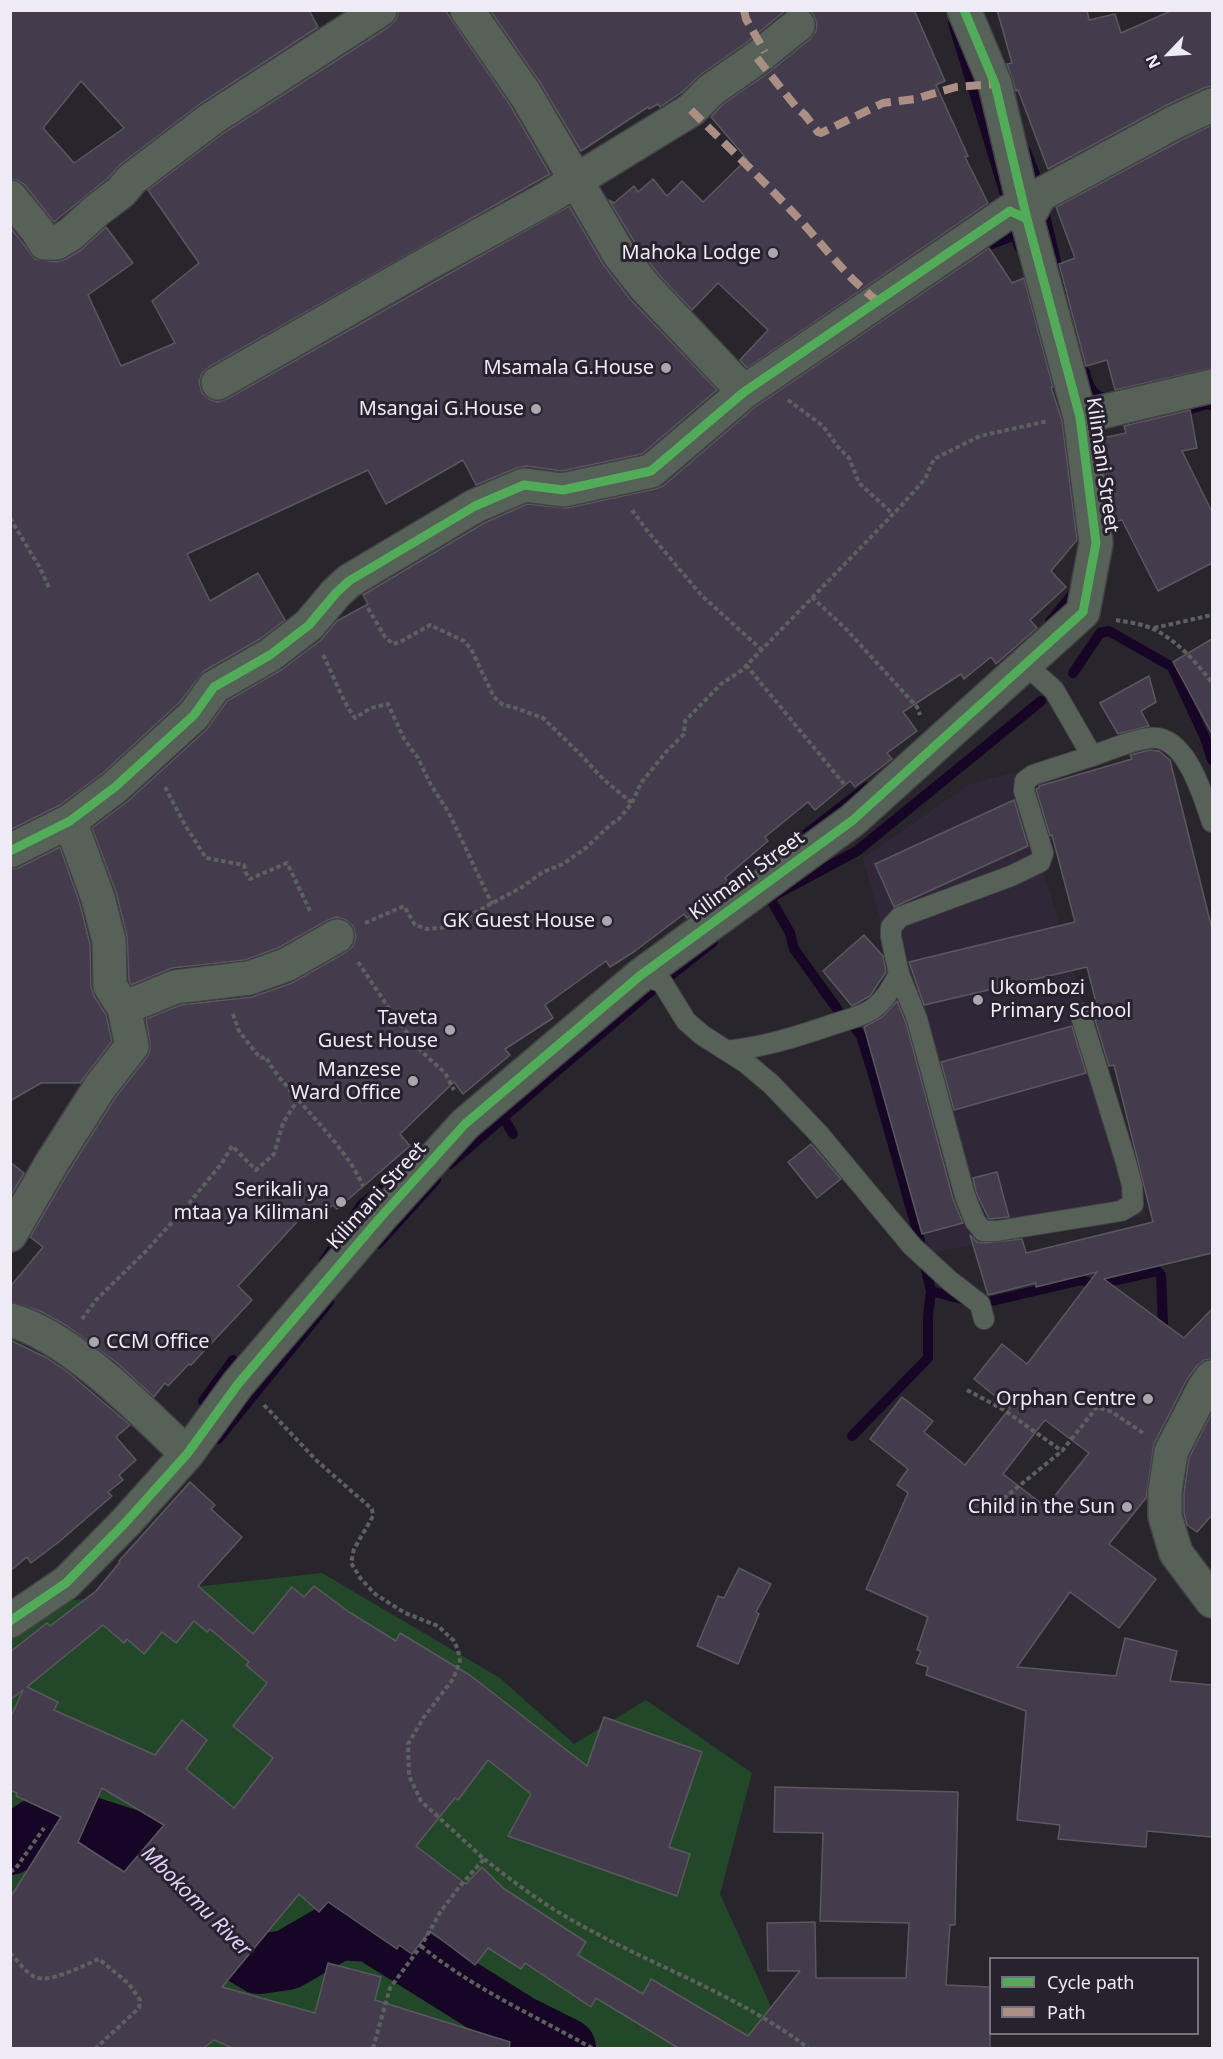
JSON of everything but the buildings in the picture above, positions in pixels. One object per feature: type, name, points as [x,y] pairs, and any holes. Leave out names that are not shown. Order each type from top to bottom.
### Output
[{"type":"street","points":[[10,197],[45,243],[56,243],[71,234],[121,192],[132,179],[211,119],[380,10]]},
{"type":"street","points":[[467,10],[526,95],[620,254],[645,287],[753,386]]},
{"type":"street","name":"Kilimani Street","points":[[10,1621],[66,1583],[126,1522],[187,1454],[238,1384],[378,1219],[465,1124],[641,975],[853,820],[1083,612],[1096,543],[1080,417],[1027,219],[995,84],[964,10]]},
{"type":"street","points":[[218,383],[544,200],[691,110],[711,90],[757,58],[798,25]]},
{"type":"street","points":[[10,851],[70,821],[115,787],[194,715],[214,687],[270,655],[309,625],[349,581],[476,506],[524,485],[563,490],[651,471],[753,386],[1010,211],[1027,219],[1040,195],[1175,122],[1212,105]]},
{"type":"street","points":[[1080,417],[1212,386]]},
{"type":"street","points":[[10,1235],[51,1164],[100,1088],[132,1046],[124,1008],[110,986],[109,941],[98,898],[70,821]]},
{"type":"street","points":[[124,1008],[175,987],[249,978],[286,965],[337,936]]},
{"type":"street","points":[[10,1320],[22,1323],[58,1342],[135,1405],[187,1454]]},
{"type":"street","points":[[1212,1377],[1171,1452],[1165,1491],[1165,1516],[1176,1553],[1212,1601]]},
{"type":"lane","points":[[1026,665],[1054,690],[1092,756]]},
{"type":"lane","points":[[1080,1013],[1125,1159],[1132,1185],[1133,1204],[1121,1211],[997,1231],[983,1230],[975,1221],[965,1196],[917,1019],[899,974],[891,927],[900,917],[1011,876],[1040,862],[1043,853],[1024,791],[1025,781],[1033,775],[1150,738],[1166,739],[1182,754],[1199,786],[1212,822]]},
{"type":"lane","points":[[727,1051],[771,1045],[858,1017],[874,1008],[887,996],[899,974]]},
{"type":"lane","points":[[641,975],[662,982],[686,1021],[755,1070],[795,1108],[912,1246],[950,1281],[980,1304],[984,1319]]},
{"type":"path","points":[[753,386],[824,426],[838,447],[849,458],[860,483],[893,514]]},
{"type":"path","points":[[337,936],[404,906],[414,925],[426,929],[441,928],[456,923],[522,887],[543,872],[563,864],[618,820],[632,803],[641,783],[684,734],[685,721],[714,690],[742,670],[893,514],[925,479],[934,459],[980,436],[1040,422],[1080,417]]},
{"type":"path","points":[[611,480],[649,533],[696,590],[762,650]]},
{"type":"path","points":[[10,518],[40,568],[50,590]]},
{"type":"path","points":[[349,581],[363,599],[389,643],[400,642],[430,625],[464,641],[471,649],[494,697],[503,705],[543,718],[603,779],[632,803]]},
{"type":"path","points":[[812,597],[846,629],[916,707],[934,746]]},
{"type":"path","points":[[1083,612],[1153,628],[1178,646],[1212,683]]},
{"type":"path","points":[[1153,628],[1212,615]]},
{"type":"path","points":[[309,625],[348,709],[356,718],[371,708],[388,704],[404,739],[418,758],[431,785],[449,813],[492,904]]},
{"type":"path","points":[[746,665],[854,796],[853,820]]},
{"type":"path","points":[[149,757],[185,825],[206,858],[244,865],[250,879],[287,863],[320,930],[337,936],[417,1045],[445,1073],[457,1095],[465,1124]]},
{"type":"path","points":[[216,983],[231,1005],[239,1031],[260,1058],[266,1057],[358,1175],[378,1219]]},
{"type":"path","points":[[58,1342],[186,1207],[222,1163],[232,1146],[256,1170],[274,1154],[283,1123],[296,1104],[297,1098]]},
{"type":"path","points":[[238,1384],[255,1395],[317,1461],[372,1509],[373,1516],[354,1549],[351,1563],[361,1579],[375,1594],[405,1613],[438,1626],[454,1641],[458,1650],[460,1661],[453,1679],[424,1717],[408,1744],[409,1776],[421,1801],[484,1859],[518,1886],[577,1924],[769,2020],[808,2049]]},
{"type":"path","points":[[967,1390],[1004,1410],[1062,1451]]},
{"type":"path","points":[[992,1508],[1062,1451],[1097,1407],[1112,1412],[1171,1452]]},
{"type":"path","points":[[10,1872],[16,1868],[44,1828]]},
{"type":"path","points":[[374,2049],[390,1988],[421,1946],[441,1911],[484,1859]]},
{"type":"path","points":[[421,1946],[490,1991],[592,2049]]},
{"type":"path","points":[[10,1953],[24,1969],[36,1978],[51,1978],[99,1959],[129,1984],[140,2000],[139,2008],[96,2049]]},
{"type":"shaded area","name":"Ukombozi Primary School","points":[[1014,772],[1146,1216],[934,1252],[921,1236],[863,1014],[894,971],[863,858],[970,784]]},
{"type":"green space","points":[[322,1573],[500,1678],[574,1744],[646,1700],[752,1773],[720,1894],[773,2011],[814,2048],[33,2048],[11,2032],[11,1607]]},
{"type":"waterway","points":[[953,23],[1006,198]]},
{"type":"waterway","points":[[1026,151],[1038,182]]},
{"type":"waterway","points":[[1043,207],[1063,291]]},
{"type":"waterway","points":[[976,247],[981,248],[1015,235],[1019,247]]},
{"type":"waterway","points":[[1085,372],[1093,391],[1110,400]]},
{"type":"waterway","points":[[1134,421],[1145,418],[1154,420],[1207,404],[1212,405]]},
{"type":"waterway","points":[[1100,448],[1111,516]]},
{"type":"waterway","points":[[1050,622],[1072,595],[1074,589]]},
{"type":"waterway","points":[[1073,673],[1100,633],[1109,631],[1172,667],[1205,738],[1212,760]]},
{"type":"waterway","points":[[773,896],[857,851],[1041,701]]},
{"type":"waterway","points":[[775,858],[867,787]]},
{"type":"waterway","points":[[770,898],[790,933],[794,949],[838,1010]]},
{"type":"waterway","points":[[450,1164],[662,982],[713,942]]},
{"type":"waterway","points":[[853,1025],[861,1036],[872,1071],[920,1241]]},
{"type":"waterway","points":[[501,1113],[513,1134]]},
{"type":"waterway","points":[[324,1261],[362,1204],[408,1166]]},
{"type":"waterway","points":[[378,1244],[436,1180]]},
{"type":"waterway","points":[[852,1436],[928,1358],[928,1316],[931,1291],[924,1261]]},
{"type":"waterway","points":[[992,1301],[1082,1280],[1094,1285],[1157,1271],[1161,1275],[1163,1324],[1156,1334]]},
{"type":"waterway","points":[[931,1291],[969,1301]]},
{"type":"waterway","points":[[218,1439],[329,1302]]},
{"type":"waterway","points":[[203,1401],[233,1360]]},
{"type":"waterway","name":"Mbokomu River","points":[[10,1845],[45,1823],[85,1825],[135,1841],[183,1883],[239,1952],[259,1964],[287,1960],[339,1930],[371,1932],[518,2024],[566,2048]]},
{"type":"marked path","points":[[744,10],[746,19],[765,52]]},
{"type":"marked path","points":[[757,58],[797,108],[821,133],[883,103],[915,99],[956,87],[995,84]]},
{"type":"marked path","points":[[691,110],[761,179],[846,272],[876,300]]},
{"type":"cycle path","points":[[10,1621],[66,1583],[126,1522],[187,1454],[238,1384],[379,1219],[465,1124],[641,975],[853,820],[1083,612],[1096,543],[1080,417],[1027,219],[995,84],[964,10]]},
{"type":"cycle path","points":[[10,851],[70,821],[115,787],[194,715],[214,687],[270,655],[309,625],[349,581],[475,506],[524,485],[563,490],[651,471],[744,392],[1010,211],[1027,219]]},
{"type":"place","name":"Mahoka Lodge","points":[[773,253]]},
{"type":"place","name":"Msamala G.House","points":[[666,368]]},
{"type":"place","name":"Msangai G.House","points":[[536,409]]},
{"type":"place","name":"GK Guest House","points":[[607,921]]},
{"type":"place","name":"Ukombozi Primary School","points":[[978,1000]]},
{"type":"place","name":"Taveta Guest House","points":[[450,1030]]},
{"type":"place","name":"Manzese Ward Office","points":[[413,1081]]},
{"type":"place","name":"Serikali ya mtaa ya Kilimani","points":[[341,1202]]},
{"type":"place","name":"CCM Office","points":[[94,1342]]},
{"type":"place","name":"Orphan Centre","points":[[1148,1399]]},
{"type":"place","name":"Child in the Sun","points":[[1127,1507]]}]
